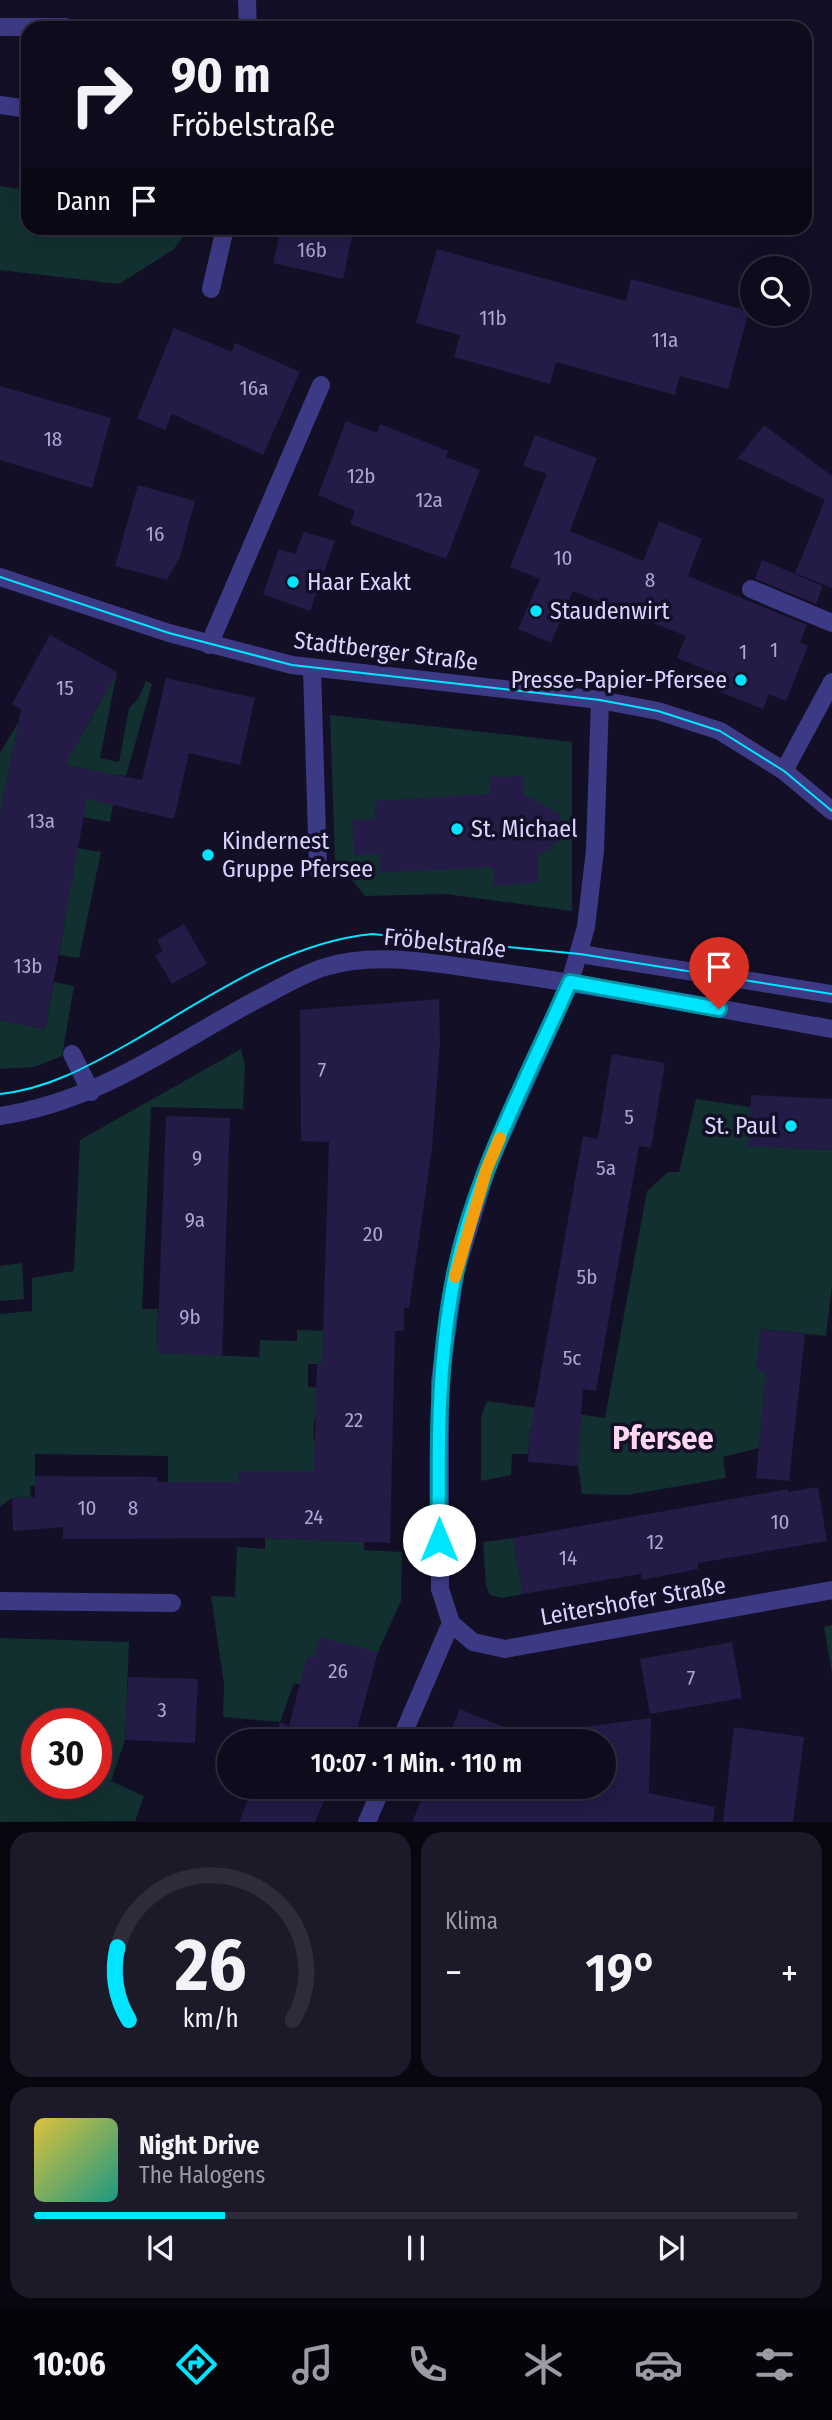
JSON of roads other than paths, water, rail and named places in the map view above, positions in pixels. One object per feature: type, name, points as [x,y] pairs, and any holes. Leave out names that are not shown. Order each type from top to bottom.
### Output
[{"type":"street","points":[[247,0],[248,21]]},
{"type":"street","points":[[0,27],[21,27]]},
{"type":"street","points":[[0,104],[21,108]]},
{"type":"street","points":[[211,289],[223,235]]},
{"type":"street","points":[[209,645],[321,385]]},
{"type":"street","name":"Stadtberger Straße","points":[[0,577],[209,645],[312,669],[600,700],[658,711],[720,731],[784,771],[832,811]]},
{"type":"street","points":[[751,589],[832,623]]},
{"type":"street","points":[[312,669],[318,870]]},
{"type":"street","points":[[784,771],[832,682]]},
{"type":"street","points":[[405,1729],[451,1623],[440,1589],[440,1381],[455,1274],[487,1168],[580,954],[595,850],[600,700]]},
{"type":"street","points":[[580,954],[832,994]]},
{"type":"street","name":"Fröbelstraße","points":[[0,1116],[54,1105],[91,1092],[127,1075],[274,991],[335,964],[404,960],[570,982],[832,1029]]},
{"type":"street","points":[[72,1054],[91,1092]]},
{"type":"street","name":"Leitershofer Straße","points":[[451,1623],[473,1642],[505,1649],[832,1590]]},
{"type":"street","points":[[0,1601],[172,1602]]},
{"type":"street","points":[[367,1822],[377,1799]]},
{"type":"tram line","points":[[0,577],[169,633],[292,665],[600,700],[658,711],[720,731],[784,771],[832,811]]},
{"type":"tram line","points":[[0,1094],[34,1087],[82,1069],[215,992],[276,961],[307,949],[372,934],[580,954],[832,994]]},
{"type":"place","name":"Haar Exakt","points":[[293,582]]},
{"type":"place","name":"Staudenwirt","points":[[536,611]]},
{"type":"place","name":"Presse-Papier-Pfersee","points":[[741,680]]},
{"type":"place","name":"St. Michael","points":[[457,829]]},
{"type":"place","name":"Kindernest Gruppe Pfersee","points":[[208,855]]},
{"type":"place","name":"St. Paul","points":[[791,1126]]},
{"type":"district","name":"Pfersee","points":[[663,1438]]}]
